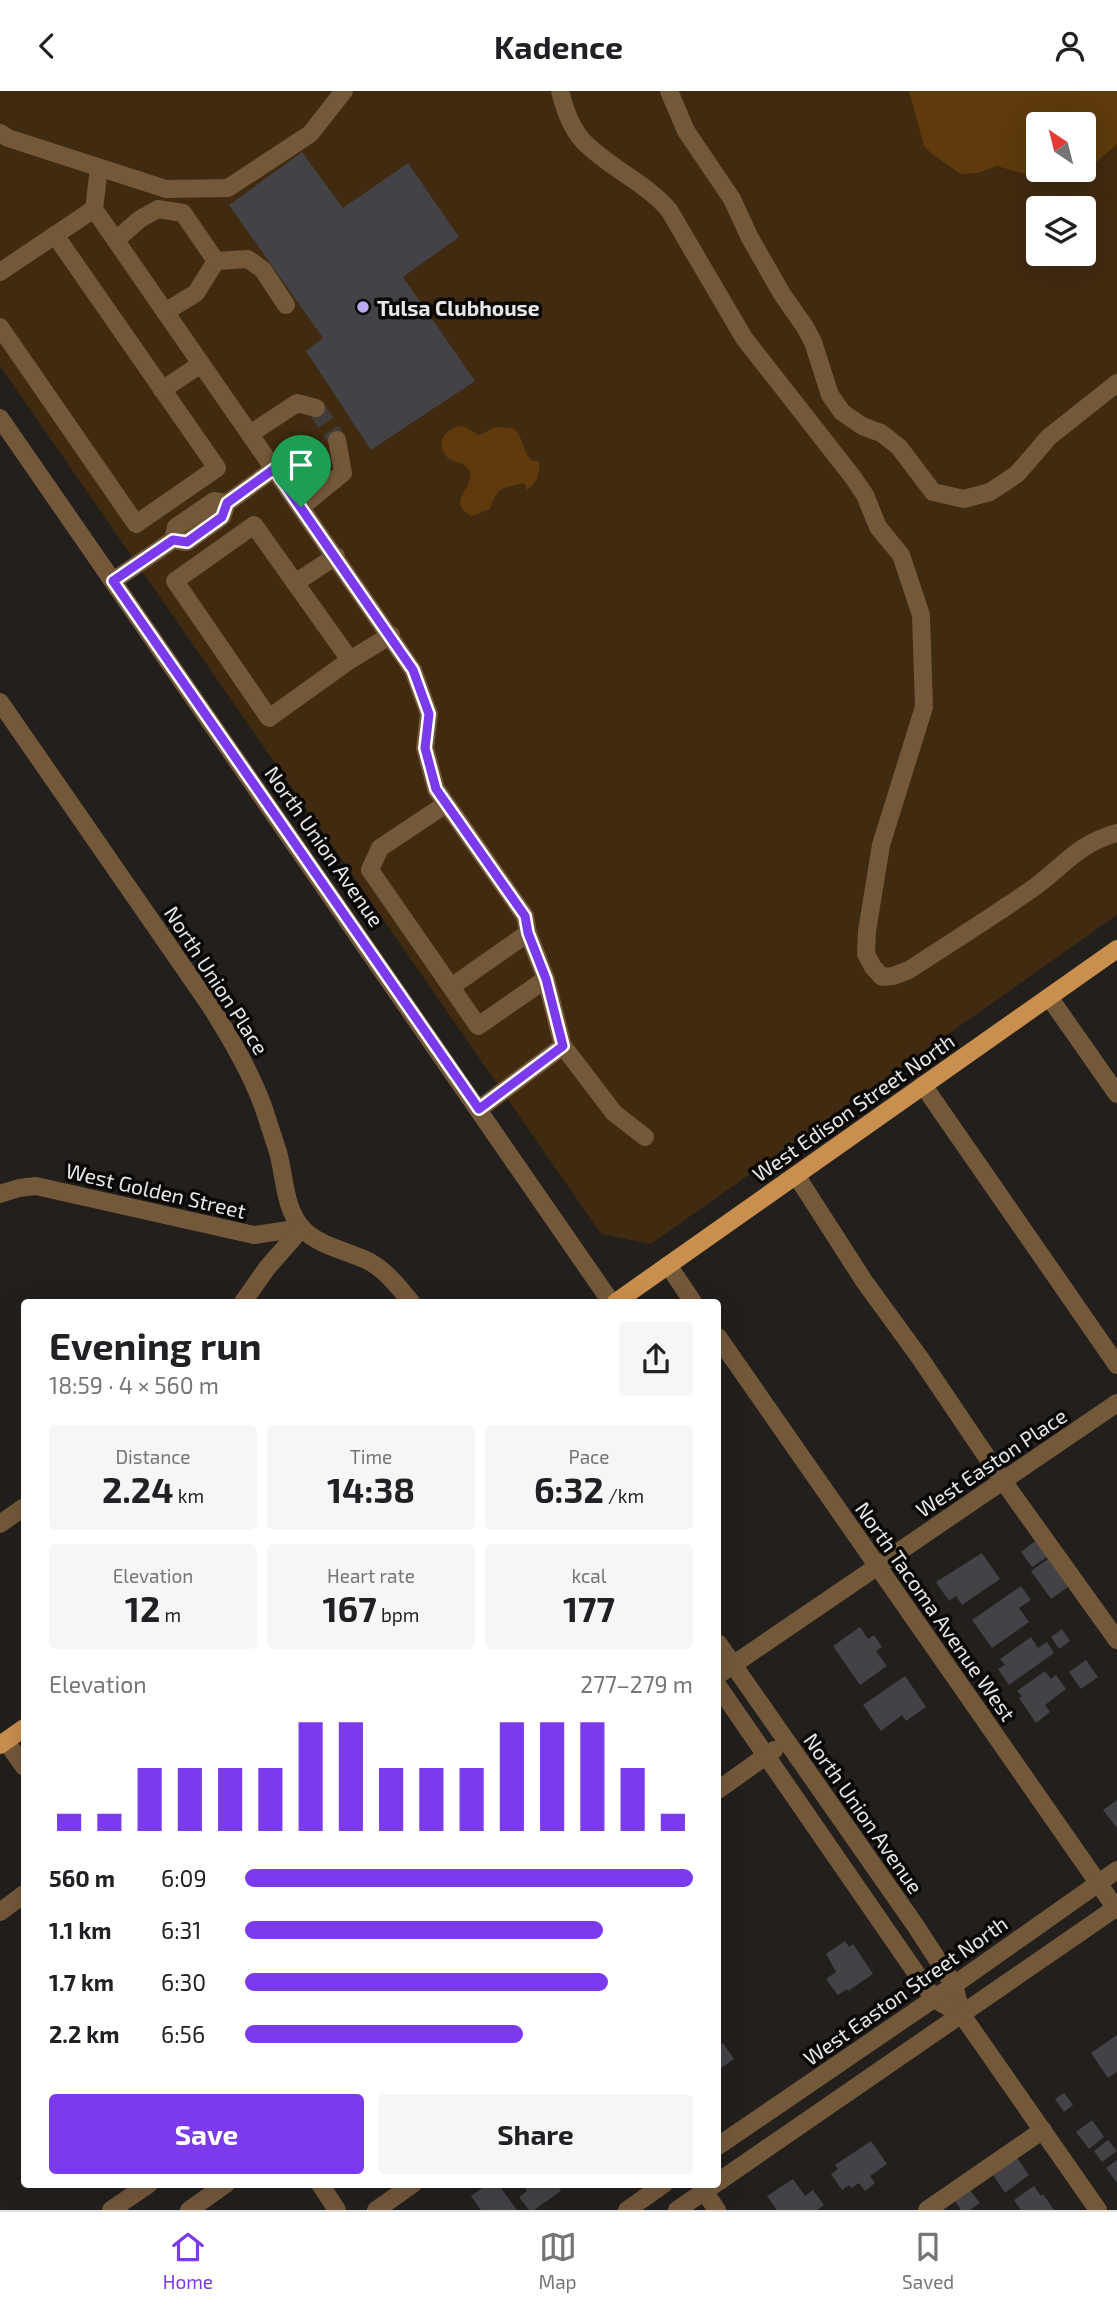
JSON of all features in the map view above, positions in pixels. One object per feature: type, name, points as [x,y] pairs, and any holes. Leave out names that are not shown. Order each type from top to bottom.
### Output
[{"type":"main road","name":"West Edison Street North","points":[[617,1299],[1117,949]]},
{"type":"main road","points":[[3,1743],[21,1730]]},
{"type":"street","points":[[0,133],[8,138],[166,189],[228,188],[310,134],[344,91]]},
{"type":"street","points":[[560,91],[564,107],[581,139],[617,169],[657,196],[669,211],[744,338],[852,476],[878,527],[901,555],[909,576],[921,615],[924,707],[881,845],[867,931],[866,954],[873,967],[882,977],[909,970],[1032,889],[1076,851],[1097,838],[1117,833]]},
{"type":"street","points":[[669,91],[687,131],[732,199],[750,238],[782,294],[806,327],[830,395],[842,412],[862,426],[881,433],[899,447],[933,492],[964,499],[990,492],[1017,474],[1049,437],[1117,383]]},
{"type":"street","points":[[99,168],[94,209],[413,670],[429,714],[425,748],[436,789],[525,916],[528,933],[546,979],[563,1046],[614,1113],[645,1137]]},
{"type":"street","points":[[0,272],[94,209]]},
{"type":"street","points":[[116,240],[140,219],[158,209],[183,213],[216,261]]},
{"type":"street","points":[[0,327],[136,524],[217,468],[54,236]]},
{"type":"street","points":[[216,261],[248,259],[263,270],[286,305]]},
{"type":"street","points":[[165,312],[196,293],[216,261]]},
{"type":"street","points":[[162,390],[201,364]]},
{"type":"street","points":[[250,434],[298,403],[316,408]]},
{"type":"street","name":"North Union Avenue","points":[[0,418],[611,1299]]},
{"type":"street","points":[[301,507],[343,473],[337,440]]},
{"type":"street","points":[[113,581],[173,540],[187,542],[222,517],[227,503],[274,469]]},
{"type":"street","points":[[350,660],[254,526],[175,581],[269,718],[350,660],[391,635]]},
{"type":"street","points":[[295,583],[336,556]]},
{"type":"street","name":"North Union Place","points":[[0,702],[204,995],[233,1043],[251,1075],[264,1107],[292,1212],[302,1228]]},
{"type":"street","points":[[446,804],[380,848],[370,870],[478,1026],[546,979]]},
{"type":"street","points":[[451,987],[528,933]]},
{"type":"street","points":[[1049,997],[1117,1094]]},
{"type":"street","points":[[479,1109],[563,1046]]},
{"type":"street","points":[[923,1085],[1117,1365]]},
{"type":"street","points":[[796,1175],[864,1281],[920,1358],[1003,1482],[1117,1640]]},
{"type":"street","name":"West Golden Street","points":[[0,1193],[36,1186],[254,1235],[302,1228]]},
{"type":"street","points":[[245,1299],[267,1268],[302,1228],[331,1246],[366,1259],[397,1284],[409,1299]]},
{"type":"street","points":[[667,1265],[691,1299]]},
{"type":"street","name":"North Tacoma Avenue West","points":[[721,1341],[1116,1908]]},
{"type":"street","name":"West Easton Place","points":[[721,1673],[1117,1403]]},
{"type":"street","points":[[0,1524],[21,1509]]},
{"type":"street","name":"North Union Avenue","points":[[721,1647],[915,1925],[954,1985],[962,2015],[1098,2210]]},
{"type":"street","name":"North Union Avenue","points":[[721,1690],[934,1999],[962,2015]]},
{"type":"street","points":[[721,1788],[786,1742]]},
{"type":"street","points":[[3,1743],[21,1764]]},
{"type":"street","name":"West Easton Street North","points":[[721,2144],[1117,1870]]},
{"type":"street","points":[[0,1912],[21,1897]]},
{"type":"street","points":[[721,2177],[1116,1908]]},
{"type":"street","points":[[927,2210],[1043,2130]]},
{"type":"street","points":[[111,2210],[143,2188]]},
{"type":"street","points":[[189,2210],[220,2188]]},
{"type":"street","points":[[323,2188],[337,2210]]},
{"type":"street","points":[[376,2210],[407,2188]]},
{"type":"street","points":[[627,2210],[659,2188]]},
{"type":"street","points":[[665,2188],[678,2209],[706,2188]]},
{"type":"street","points":[[716,2188],[717,2210]]},
{"type":"shaded area","points":[[0,91],[1117,91],[1117,915],[651,1244],[601,1234],[0,366]]},
{"type":"shaded area","points":[[909,91],[1117,91],[1117,144],[1096,162],[1096,112],[1026,112],[1026,174],[997,166],[978,173],[961,174],[924,146]]},
{"type":"shaded area","points":[[463,426],[479,435],[496,427],[513,428],[532,461],[539,461],[539,474],[534,484],[527,490],[524,483],[502,489],[490,509],[472,516],[464,511],[460,501],[470,480],[469,470],[449,459],[441,445],[444,435]]},
{"type":"building","name":"Tulsa Clubhouse","points":[[302,152],[343,208],[408,163],[459,237],[403,277],[475,381],[371,450],[306,351],[323,338],[229,205]]},
{"type":"building","points":[[1035,1541],[1047,1557],[1032,1567],[1021,1552]]},
{"type":"building","points":[[982,1553],[1000,1579],[962,1605],[956,1596],[949,1601],[936,1582]]},
{"type":"building","points":[[1048,1559],[1068,1587],[1051,1599],[1031,1571]]},
{"type":"building","points":[[1021,1586],[1031,1600],[1019,1608],[1029,1622],[992,1648],[972,1620]]},
{"type":"building","points":[[860,1627],[868,1639],[874,1635],[882,1647],[876,1651],[887,1666],[860,1685],[833,1646]]},
{"type":"building","points":[[1062,1629],[1070,1641],[1059,1649],[1051,1637]]},
{"type":"building","points":[[1031,1637],[1038,1648],[1047,1642],[1054,1653],[1009,1685],[998,1669],[1005,1665],[1000,1659]]},
{"type":"building","points":[[1086,1660],[1098,1677],[1081,1689],[1069,1672]]},
{"type":"building","points":[[1045,1671],[1051,1679],[1056,1675],[1066,1689],[1045,1705],[1050,1712],[1036,1723],[1017,1691]]},
{"type":"building","points":[[905,1676],[926,1707],[906,1721],[902,1715],[881,1731],[863,1705]]},
{"type":"building","points":[[1117,1800],[1117,1828],[1103,1810]]},
{"type":"building","points":[[845,1941],[849,1947],[853,1944],[873,1974],[838,1995],[826,1979],[836,1972],[826,1954]]},
{"type":"building","points":[[1117,2035],[1117,2072],[1108,2078],[1091,2053]]},
{"type":"building","points":[[723,2043],[734,2059],[721,2068]]},
{"type":"building","points":[[1064,2093],[1073,2105],[1064,2112],[1055,2099]]},
{"type":"building","points":[[1092,2120],[1104,2137],[1089,2149],[1076,2132]]},
{"type":"building","points":[[1108,2140],[1117,2151],[1102,2162],[1094,2151]]},
{"type":"building","points":[[871,2141],[887,2164],[870,2176],[875,2183],[865,2191],[859,2183],[842,2190],[831,2174],[838,2169],[835,2165]]},
{"type":"building","points":[[1017,2158],[1029,2175],[1005,2193],[993,2175]]},
{"type":"building","points":[[1117,2160],[1117,2183],[1106,2168]]},
{"type":"building","points":[[793,2179],[805,2196],[813,2190],[824,2205],[817,2210],[777,2210],[767,2196]]},
{"type":"building","points":[[1034,2186],[1054,2210],[1021,2210],[1014,2200]]},
{"type":"building","points":[[482,2188],[501,2188],[517,2210],[481,2210],[471,2196]]},
{"type":"building","points":[[525,2188],[559,2188],[561,2191],[534,2210],[529,2210],[519,2197],[527,2191]]},
{"type":"building","points":[[970,2190],[980,2203],[970,2210],[961,2210],[955,2201]]},
{"type":"tunnel","points":[[316,408],[337,440]]},
{"type":"place","name":"Tulsa Clubhouse","points":[[363,307]]},
{"type":"route","points":[[274,469],[301,507],[413,670],[429,714],[425,748],[436,789],[525,916],[528,933],[546,979],[563,1046],[479,1109],[113,581],[173,540],[187,542],[222,517],[227,503],[274,469]]}]
